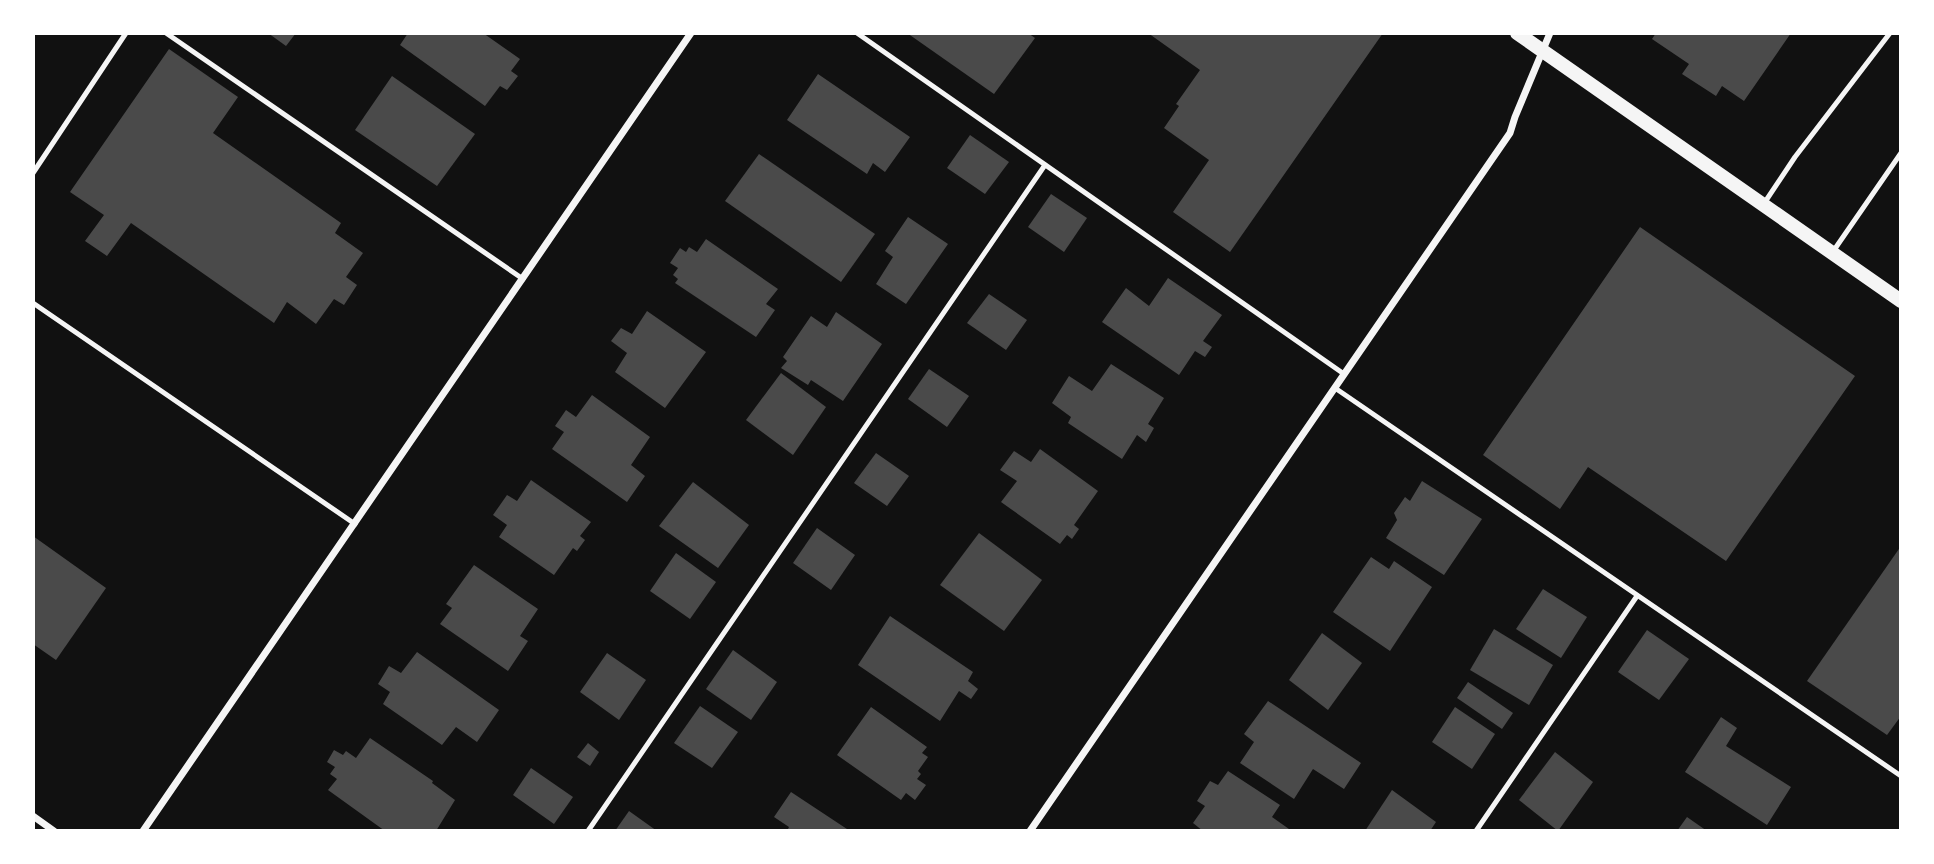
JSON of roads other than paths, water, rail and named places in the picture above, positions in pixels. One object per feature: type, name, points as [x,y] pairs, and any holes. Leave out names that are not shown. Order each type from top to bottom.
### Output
[{"type":"main road","points":[[1517,33],[1901,300]]},
{"type":"street","points":[[144,831],[691,33]]},
{"type":"street","points":[[1030,831],[1510,133],[1550,33]]},
{"type":"street","points":[[33,816],[54,831]]},
{"type":"lane","points":[[33,173],[126,33]]},
{"type":"lane","points":[[166,33],[523,279]]},
{"type":"lane","points":[[857,33],[1344,374]]},
{"type":"lane","points":[[1763,205],[1795,157],[1890,33]]},
{"type":"lane","points":[[1832,253],[1901,153]]},
{"type":"lane","points":[[588,831],[1045,165]]},
{"type":"lane","points":[[33,303],[355,524]]},
{"type":"lane","points":[[1335,388],[1901,776]]},
{"type":"lane","points":[[1476,831],[1637,596]]}]
